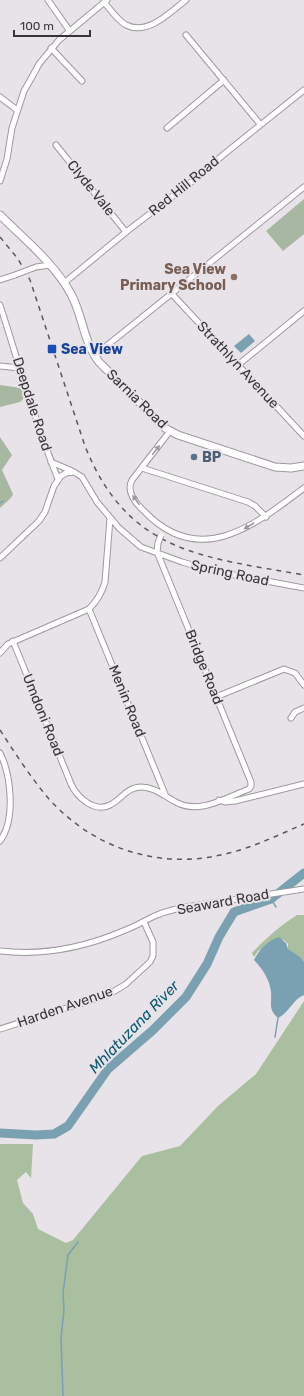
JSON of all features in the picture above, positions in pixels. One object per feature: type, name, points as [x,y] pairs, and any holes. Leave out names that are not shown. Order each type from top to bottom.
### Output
[{"type":"main road","name":"Sarnia Road","points":[[0,215],[50,265],[64,283],[75,302],[86,340],[94,356],[165,428],[275,467],[291,468],[304,466]]},
{"type":"street","points":[[48,0],[69,30]]},
{"type":"street","points":[[0,181],[6,164],[12,128],[30,80],[51,48],[69,30],[105,1],[125,24],[139,27],[156,23],[186,0]]},
{"type":"street","points":[[186,35],[260,124]]},
{"type":"street","points":[[51,48],[82,81]]},
{"type":"street","points":[[167,128],[224,80]]},
{"type":"street","name":"Red Hill Road","points":[[64,283],[126,232],[194,180],[260,124],[304,90]]},
{"type":"street","points":[[0,97],[18,110]]},
{"type":"street","name":"Clyde Vale","points":[[56,145],[126,232]]},
{"type":"street","points":[[94,356],[304,187]]},
{"type":"street","points":[[0,280],[36,267],[50,265]]},
{"type":"street","name":"Strathlyn Avenue","points":[[171,293],[304,436]]},
{"type":"street","name":"Deepdale Road","points":[[0,306],[32,408],[58,479]]},
{"type":"street","points":[[238,365],[304,311]]},
{"type":"street","points":[[0,366],[20,368]]},
{"type":"street","points":[[170,431],[132,480],[130,490],[143,510],[165,529],[178,535],[194,540],[211,540],[240,532],[266,516],[304,488]]},
{"type":"street","points":[[51,462],[74,472]]},
{"type":"street","points":[[142,468],[248,502],[266,516]]},
{"type":"street","points":[[0,558],[39,521],[45,512],[58,479],[66,473],[74,472]]},
{"type":"street","name":"Spring Road","points":[[74,472],[82,477],[97,502],[110,518],[141,547],[182,562],[213,571],[304,588]]},
{"type":"street","points":[[0,653],[13,641],[89,608],[99,597],[106,582],[110,518]]},
{"type":"street","points":[[157,552],[158,543],[165,529]]},
{"type":"street","name":"Bridge Road","points":[[157,552],[250,782],[251,786],[249,788],[219,800]]},
{"type":"street","name":"Menin Road","points":[[89,608],[165,794]]},
{"type":"street","name":"Umdoni Road","points":[[13,641],[73,789],[84,800],[96,807],[110,805],[130,789],[137,787],[147,787],[165,794]]},
{"type":"street","points":[[216,697],[284,669],[295,672],[304,686]]},
{"type":"street","points":[[291,718],[295,712],[304,708]]},
{"type":"street","points":[[0,753],[5,762],[9,785],[9,815],[4,835],[0,841]]},
{"type":"street","points":[[165,794],[173,801],[187,807],[202,807],[219,800],[225,802],[235,801],[304,784]]},
{"type":"street","name":"Seaward Road","points":[[0,951],[37,953],[57,951],[86,945],[106,938],[169,911],[304,889]]},
{"type":"street","name":"Harden Avenue","points":[[0,1029],[108,995],[121,988],[150,962],[153,956],[153,942],[144,922]]},
{"type":"green space","points":[[304,199],[304,234],[283,251],[266,231]]},
{"type":"green space","points":[[0,385],[21,388],[24,391],[24,398],[20,402],[0,407]]},
{"type":"green space","points":[[0,437],[12,455],[2,470],[13,494],[0,508]]},
{"type":"green space","points":[[297,915],[304,915],[304,962],[288,950],[288,944],[284,940],[278,939],[258,951],[254,957],[252,953],[263,942]]},
{"type":"green space","points":[[304,1001],[304,1396],[0,1396],[0,1144],[33,1144],[31,1178],[26,1172],[17,1180],[23,1203],[33,1214],[38,1229],[66,1243],[73,1240],[142,1156],[180,1146],[218,1106],[256,1074]]},
{"type":"water","points":[[249,334],[255,341],[241,353],[234,346]]},
{"type":"water","points":[[279,937],[286,943],[288,949],[300,957],[304,962],[304,995],[278,1018],[273,1012],[271,1006],[271,992],[267,979],[263,970],[254,960],[264,946],[271,940]]},
{"type":"waterway","name":"Mhlatuzana River","points":[[0,1133],[36,1135],[54,1134],[68,1126],[108,1069],[153,1030],[186,997],[207,964],[219,937],[234,912],[271,899],[304,873]]},
{"type":"waterway","points":[[271,899],[276,907]]},
{"type":"waterway","points":[[275,1037],[278,1018]]},
{"type":"waterway","points":[[63,1396],[61,1338],[64,1310],[63,1293],[68,1255],[78,1242]]},
{"type":"railway","points":[[0,237],[18,259],[30,280],[85,446],[103,482],[123,509],[147,530],[173,544],[202,555],[304,575]]},
{"type":"railway","points":[[0,730],[36,783],[49,799],[67,816],[86,831],[107,843],[130,851],[153,857],[176,859],[201,858],[225,854],[245,848],[304,824]]},
{"type":"place","name":"Sea View Primary School","points":[[234,277]]},
{"type":"place","name":"Sea View","points":[[52,349]]},
{"type":"place","name":"BP","points":[[194,457]]}]
